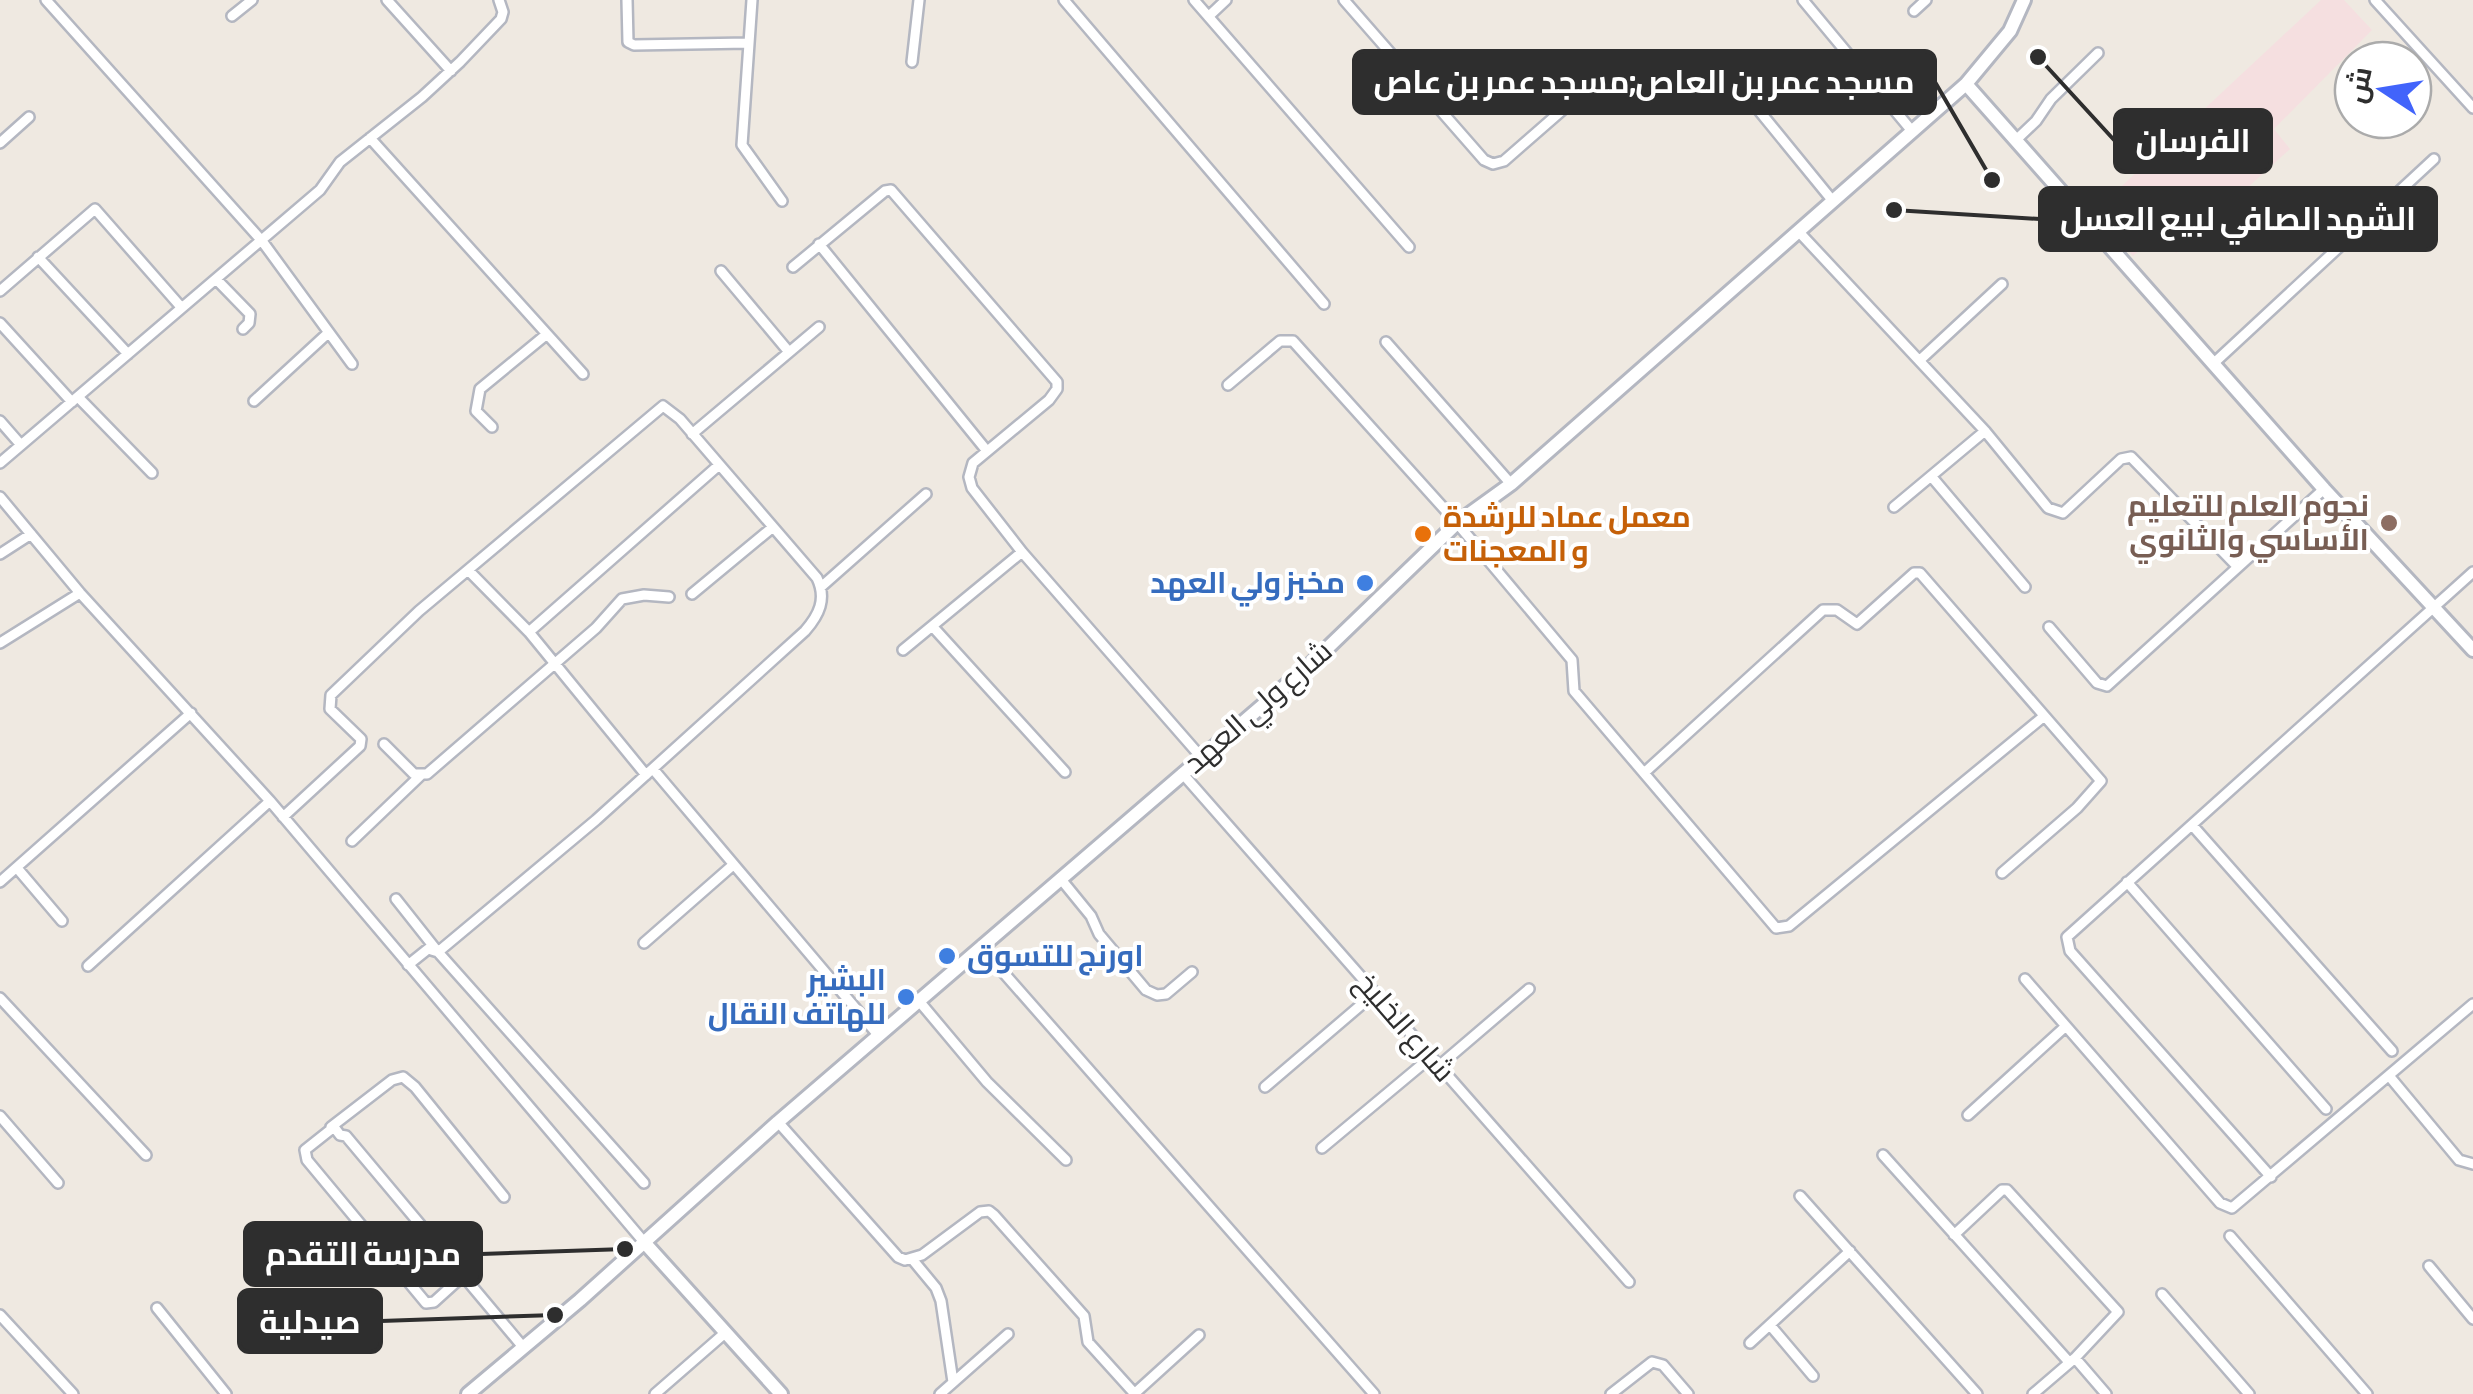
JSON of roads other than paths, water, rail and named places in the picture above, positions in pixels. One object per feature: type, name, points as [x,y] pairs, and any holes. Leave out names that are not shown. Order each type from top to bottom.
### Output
[{"type":"main road","name":"شارع ولي العهد","points":[[468,1394],[1312,663],[1457,523],[1511,484],[1966,84],[2010,31],[2018,3]]},
{"type":"main road","points":[[1966,84],[2324,489],[2473,650]]},
{"type":"main road","points":[[644,1242],[781,1394]]},
{"type":"street","points":[[46,0],[262,241],[352,364]]},
{"type":"street","points":[[232,16],[252,0]]},
{"type":"street","points":[[387,0],[451,71]]},
{"type":"street","points":[[0,463],[262,241],[320,190],[340,162],[451,71],[500,19],[503,12],[499,0]]},
{"type":"street","points":[[626,0],[625,36],[634,45],[748,43]]},
{"type":"street","points":[[752,0],[742,145],[782,201]]},
{"type":"street","points":[[912,62],[918,0]]},
{"type":"street","points":[[1064,0],[1324,304]]},
{"type":"street","points":[[1194,0],[1410,247]]},
{"type":"street","points":[[1209,16],[1226,0]]},
{"type":"street","points":[[1344,0],[1484,160],[1494,164],[1504,161],[1582,92]]},
{"type":"street","points":[[1803,0],[1912,130]]},
{"type":"street","points":[[1914,11],[1926,0]]},
{"type":"street","points":[[2376,0],[2471,103]]},
{"type":"street","points":[[2016,140],[2098,53]]},
{"type":"street","points":[[1721,64],[1832,200]]},
{"type":"street","points":[[0,142],[29,117]]},
{"type":"street","points":[[370,138],[583,374]]},
{"type":"street","points":[[2214,363],[2434,159]]},
{"type":"street","points":[[794,267],[891,190],[1057,382],[1049,400],[973,464],[969,476],[972,488],[1022,552],[1201,757]]},
{"type":"street","points":[[0,291],[92,210],[98,210],[182,307]]},
{"type":"street","points":[[1799,232],[1920,360],[2048,508],[2063,513],[2122,459],[2130,457],[2237,566]]},
{"type":"street","points":[[819,244],[987,450]]},
{"type":"street","points":[[38,257],[128,354]]},
{"type":"street","points":[[721,271],[789,352]]},
{"type":"street","points":[[216,279],[250,314],[244,329]]},
{"type":"street","points":[[1920,360],[2002,284]]},
{"type":"street","points":[[0,323],[152,473]]},
{"type":"street","points":[[692,434],[819,327]]},
{"type":"street","points":[[254,402],[327,334]]},
{"type":"street","points":[[492,427],[476,411],[480,390],[547,334]]},
{"type":"street","points":[[1228,385],[1280,341],[1293,340],[1457,523],[1572,660],[1574,691],[1776,928],[1782,929],[2043,717]]},
{"type":"street","points":[[1386,342],[1511,484]]},
{"type":"street","points":[[284,817],[360,746],[361,739],[330,709],[331,695],[468,570],[663,406],[692,434],[821,587],[819,614],[649,772],[438,952]]},
{"type":"street","points":[[0,421],[22,444]]},
{"type":"street","points":[[1894,506],[1984,431]]},
{"type":"street","points":[[529,632],[719,465]]},
{"type":"street","points":[[1932,476],[2024,586]]},
{"type":"street","points":[[2049,627],[2096,683],[2108,686],[2324,489]]},
{"type":"street","points":[[821,587],[926,494]]},
{"type":"street","points":[[0,497],[80,593],[284,817],[644,1242]]},
{"type":"street","points":[[692,594],[773,528]]},
{"type":"street","points":[[0,554],[31,534]]},
{"type":"street","points":[[903,650],[1022,552]]},
{"type":"street","points":[[468,570],[529,632],[734,864],[878,1036]]},
{"type":"street","points":[[2272,1177],[2068,948],[2070,933],[2473,572]]},
{"type":"street","points":[[1644,773],[1824,610],[1836,610],[1857,624],[1914,573],[1920,574],[2101,781],[2002,872]]},
{"type":"street","points":[[0,643],[80,593]]},
{"type":"street","points":[[384,744],[414,774],[427,774],[603,621],[618,601],[644,594],[669,597]]},
{"type":"street","points":[[934,626],[1066,772]]},
{"type":"street","points":[[0,882],[191,713]]},
{"type":"street","name":"شارع الخليخ","points":[[1182,773],[1628,1282]]},
{"type":"street","points":[[352,841],[420,775]]},
{"type":"street","points":[[88,966],[270,801]]},
{"type":"street","points":[[2192,825],[2392,1051]]},
{"type":"street","points":[[644,943],[734,864]]},
{"type":"street","points":[[17,868],[62,921]]},
{"type":"street","points":[[1060,878],[1091,916],[1099,934],[1146,990],[1157,996],[1166,994],[1192,972]]},
{"type":"street","points":[[2127,882],[2326,1108]]},
{"type":"street","points":[[396,899],[438,952],[644,1183]]},
{"type":"street","points":[[981,946],[1374,1394]]},
{"type":"street","points":[[408,965],[428,949],[438,952]]},
{"type":"street","points":[[2025,979],[2222,1205],[2237,1206],[2473,1004]]},
{"type":"street","points":[[1440,1066],[1529,989]]},
{"type":"street","points":[[1266,1086],[1375,993]]},
{"type":"street","points":[[0,998],[146,1155]]},
{"type":"street","points":[[918,1001],[987,1082],[1066,1160]]},
{"type":"street","points":[[1968,1115],[2066,1026]]},
{"type":"street","points":[[1322,1148],[1431,1057]]},
{"type":"street","points":[[465,1274],[434,1302],[426,1303],[307,1160],[305,1150],[392,1080],[403,1077],[504,1197]]},
{"type":"street","points":[[2390,1077],[2459,1160],[2473,1164]]},
{"type":"street","points":[[0,1116],[58,1183]]},
{"type":"street","points":[[778,1122],[898,1258],[922,1256],[980,1212],[989,1211],[1084,1316],[1088,1342],[1135,1394],[1199,1335]]},
{"type":"street","points":[[320,1135],[334,1128],[346,1136],[524,1347]]},
{"type":"street","points":[[1883,1155],[2106,1394]]},
{"type":"street","points":[[1954,1234],[2002,1190],[2007,1190],[2118,1312],[2034,1394]]},
{"type":"street","points":[[1800,1196],[1977,1394]]},
{"type":"street","points":[[2230,1236],[2367,1394]]},
{"type":"street","points":[[1750,1343],[1850,1251]]},
{"type":"street","points":[[912,1259],[936,1288],[941,1301],[953,1382]]},
{"type":"street","points":[[2430,1266],[2473,1318]]},
{"type":"street","points":[[2162,1294],[2250,1394]]},
{"type":"street","points":[[156,1308],[226,1394]]},
{"type":"street","points":[[0,1315],[73,1394]]},
{"type":"street","points":[[1770,1325],[1813,1376]]},
{"type":"street","points":[[655,1394],[725,1333]]},
{"type":"street","points":[[940,1394],[1008,1334]]},
{"type":"street","points":[[1611,1394],[1652,1362],[1662,1365],[1688,1394]]},
{"type":"place","name":"الفرسان","points":[[2038,57]]},
{"type":"place","name":"مسجد عمر بن العاص;مسجد عمر بن عاص","points":[[1992,180]]},
{"type":"place","name":"الشهد الصافي لبيع العسل","points":[[1894,210]]},
{"type":"place","name":"نجوم العلم للتعليم الأساسي والثانوي","points":[[2389,523]]},
{"type":"place","name":"معمل عماد للرشدة و المعجنات","points":[[1423,534]]},
{"type":"place","name":"مخبز ولي العهد","points":[[1365,583]]},
{"type":"place","name":"اورنج للتسوق","points":[[947,956]]},
{"type":"place","name":"البشير للهاتف النقال","points":[[906,997]]},
{"type":"place","name":"مدرسة التقدم","points":[[625,1249]]},
{"type":"place","name":"صيدلية","points":[[555,1315]]}]
